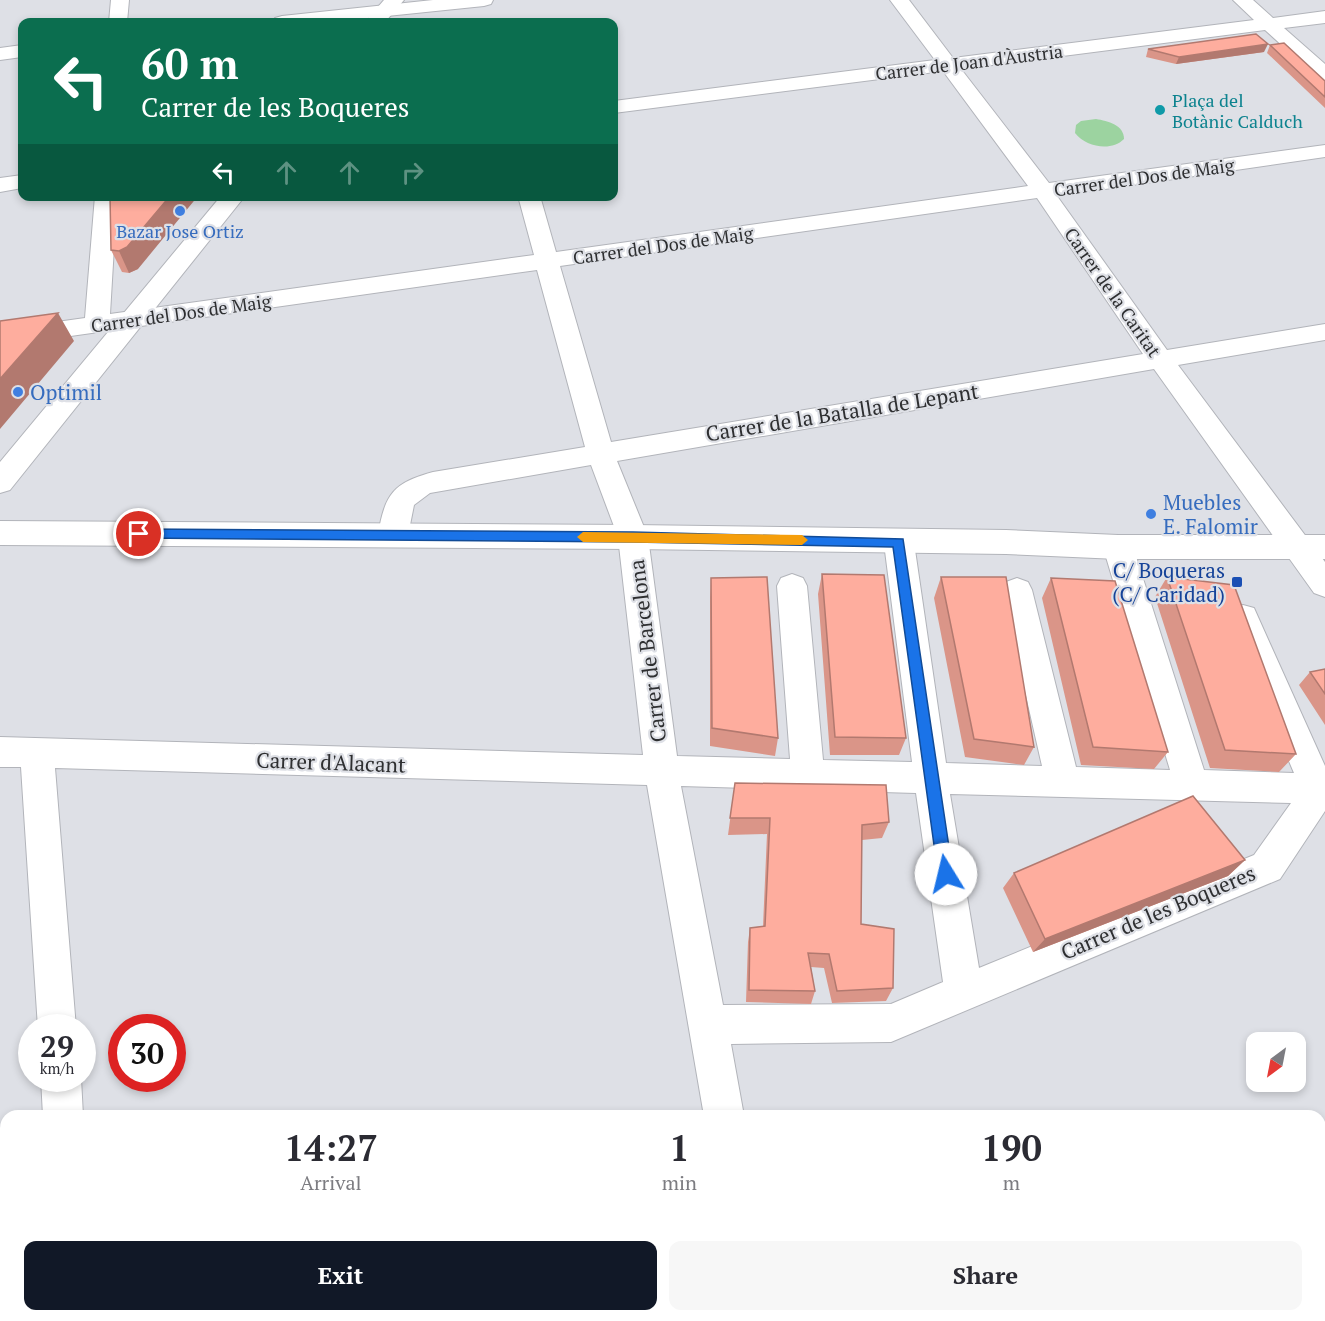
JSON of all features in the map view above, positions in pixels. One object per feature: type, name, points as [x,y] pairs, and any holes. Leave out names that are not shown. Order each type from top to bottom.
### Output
[{"type":"street","points":[[118,18],[120,0]]},
{"type":"street","points":[[319,18],[479,0],[481,18]]},
{"type":"street","name":"Carrer de la Caritat","points":[[899,0],[1043,191],[1160,359],[1311,547],[1325,585]]},
{"type":"street","points":[[1242,0],[1325,74]]},
{"type":"street","name":"Carrer de Joan d'Àustria","points":[[618,106],[1325,16]]},
{"type":"street","points":[[0,54],[18,52]]},
{"type":"street","name":"Carrer del Dos de Maig","points":[[0,338],[1325,151]]},
{"type":"street","points":[[0,185],[18,183]]},
{"type":"street","points":[[97,324],[106,201]]},
{"type":"street","points":[[0,482],[230,201]]},
{"type":"street","name":"Carrer de Barcelona","points":[[530,201],[600,453],[633,537],[662,773],[723,1110]]},
{"type":"street","name":"Carrer de la Batalla de Lepant","points":[[393,536],[400,500],[406,492],[416,486],[600,453],[1325,332]]},
{"type":"street","points":[[0,533],[633,537],[899,543],[1006,542],[1118,547],[1311,547]]},
{"type":"street","points":[[899,543],[931,780],[964,993]]},
{"type":"street","points":[[1118,547],[1192,787]]},
{"type":"street","points":[[792,586],[808,776]]},
{"type":"street","points":[[1017,590],[1063,783]]},
{"type":"street","points":[[662,773],[1322,790],[1233,593]]},
{"type":"street","name":"Carrer d'Alacant","points":[[0,752],[662,773]]},
{"type":"street","points":[[37,753],[56,1014]]},
{"type":"street","name":"Carrer de les Boqueres","points":[[708,1025],[891,1023],[1267,867],[1322,790]]},
{"type":"street","points":[[62,1092],[63,1110]]},
{"type":"green space","points":[[1096,119],[1118,127],[1124,139],[1106,147],[1085,142],[1075,133],[1076,125],[1081,121]]},
{"type":"building","points":[[1256,34],[1268,44],[1179,57],[1148,49]]},
{"type":"building","points":[[1284,43],[1325,81],[1325,97],[1270,45]]},
{"type":"building","points":[[110,201],[166,201],[127,247],[119,251],[111,250]]},
{"type":"building","points":[[58,313],[0,379],[0,321]]},
{"type":"building","points":[[822,574],[884,575],[906,738],[835,737]]},
{"type":"building","points":[[767,577],[778,738],[712,728],[711,578]]},
{"type":"building","points":[[941,577],[1006,577],[1034,747],[974,739]]},
{"type":"building","points":[[1167,577],[1234,585],[1296,754],[1225,750]]},
{"type":"building","points":[[1051,578],[1115,581],[1168,752],[1093,747]]},
{"type":"building","points":[[1325,669],[1325,694],[1310,672]]},
{"type":"building","points":[[735,783],[886,785],[889,822],[862,825],[861,924],[894,929],[893,988],[837,991],[829,954],[808,953],[815,991],[749,990],[750,928],[765,926],[770,818],[730,818]]},
{"type":"building","points":[[1193,796],[1245,860],[1045,939],[1014,873]]},
{"type":"slow traffic","points":[[583,537],[802,540]]},
{"type":"place","name":"Plaça del Botànic Calduch","points":[[1160,110]]},
{"type":"place","name":"Bazar Jose Ortiz","points":[[180,211]]},
{"type":"place","name":"Optimil","points":[[18,392]]},
{"type":"place","name":"Muebles E. Falomir","points":[[1151,514]]},
{"type":"place","name":"C/ Boqueras (C/ Caridad)","points":[[1237,582]]},
{"type":"route","points":[[139,534],[633,537],[899,543],[946,874]]}]
